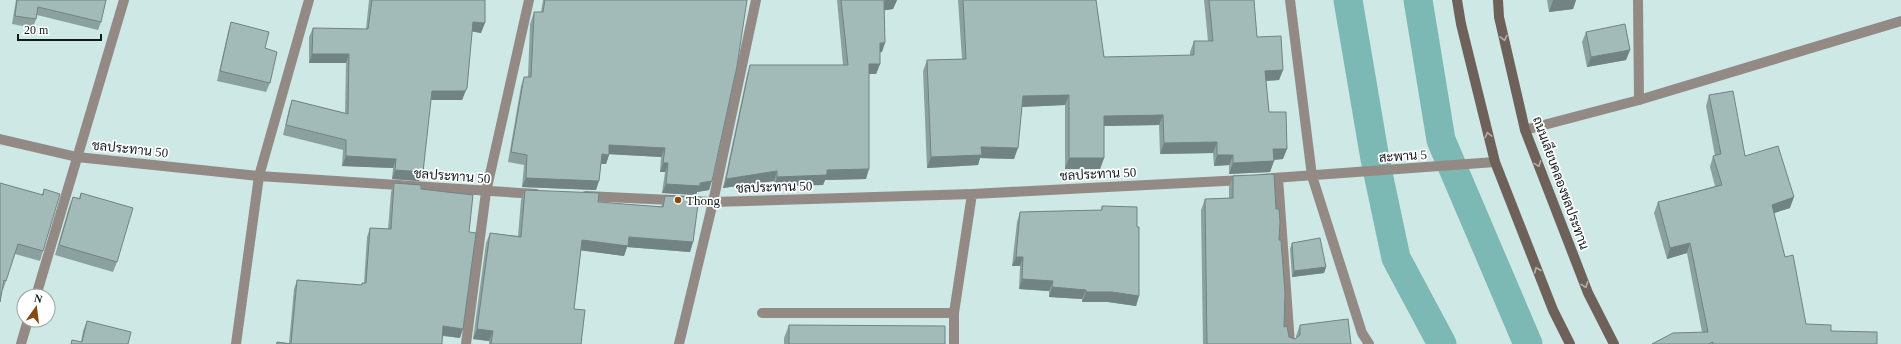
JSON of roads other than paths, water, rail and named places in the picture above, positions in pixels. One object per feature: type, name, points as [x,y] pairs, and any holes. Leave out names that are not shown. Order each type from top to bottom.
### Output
[{"type":"street","points":[[38,288],[124,0]]},
{"type":"street","points":[[236,344],[259,176],[309,0]]},
{"type":"street","points":[[466,344],[486,192],[529,0]]},
{"type":"street","points":[[679,344],[714,202],[756,0]]},
{"type":"street","points":[[1290,0],[1312,176],[1362,333],[1369,344]]},
{"type":"street","points":[[1457,0],[1461,24],[1495,162],[1553,310],[1570,344]]},
{"type":"street","name":"ถนนเลียบคลองชลประทาน","points":[[1498,0],[1499,17],[1525,130],[1588,293],[1614,344]]},
{"type":"street","points":[[1638,0],[1639,100]]},
{"type":"street","points":[[1525,130],[1639,100],[1901,20]]},
{"type":"street","name":"ชลประทาน 50","points":[[0,139],[77,157],[259,176],[486,192],[549,194]]},
{"type":"street","name":"สะพาน 5","points":[[1312,176],[1495,162]]},
{"type":"street","name":"ชลประทาน 50","points":[[572,196],[714,202],[972,194],[1312,176]]},
{"type":"street","points":[[1278,178],[1290,344]]},
{"type":"street","points":[[954,344],[954,313],[972,194]]},
{"type":"street","points":[[762,313],[954,313]]},
{"type":"street","points":[[21,344],[26,328]]},
{"type":"waterway","points":[[1348,0],[1375,159],[1396,258],[1442,344]]},
{"type":"waterway","points":[[1418,0],[1441,140],[1528,344]]},
{"type":"place","name":"Thong","points":[[678,200]]}]
